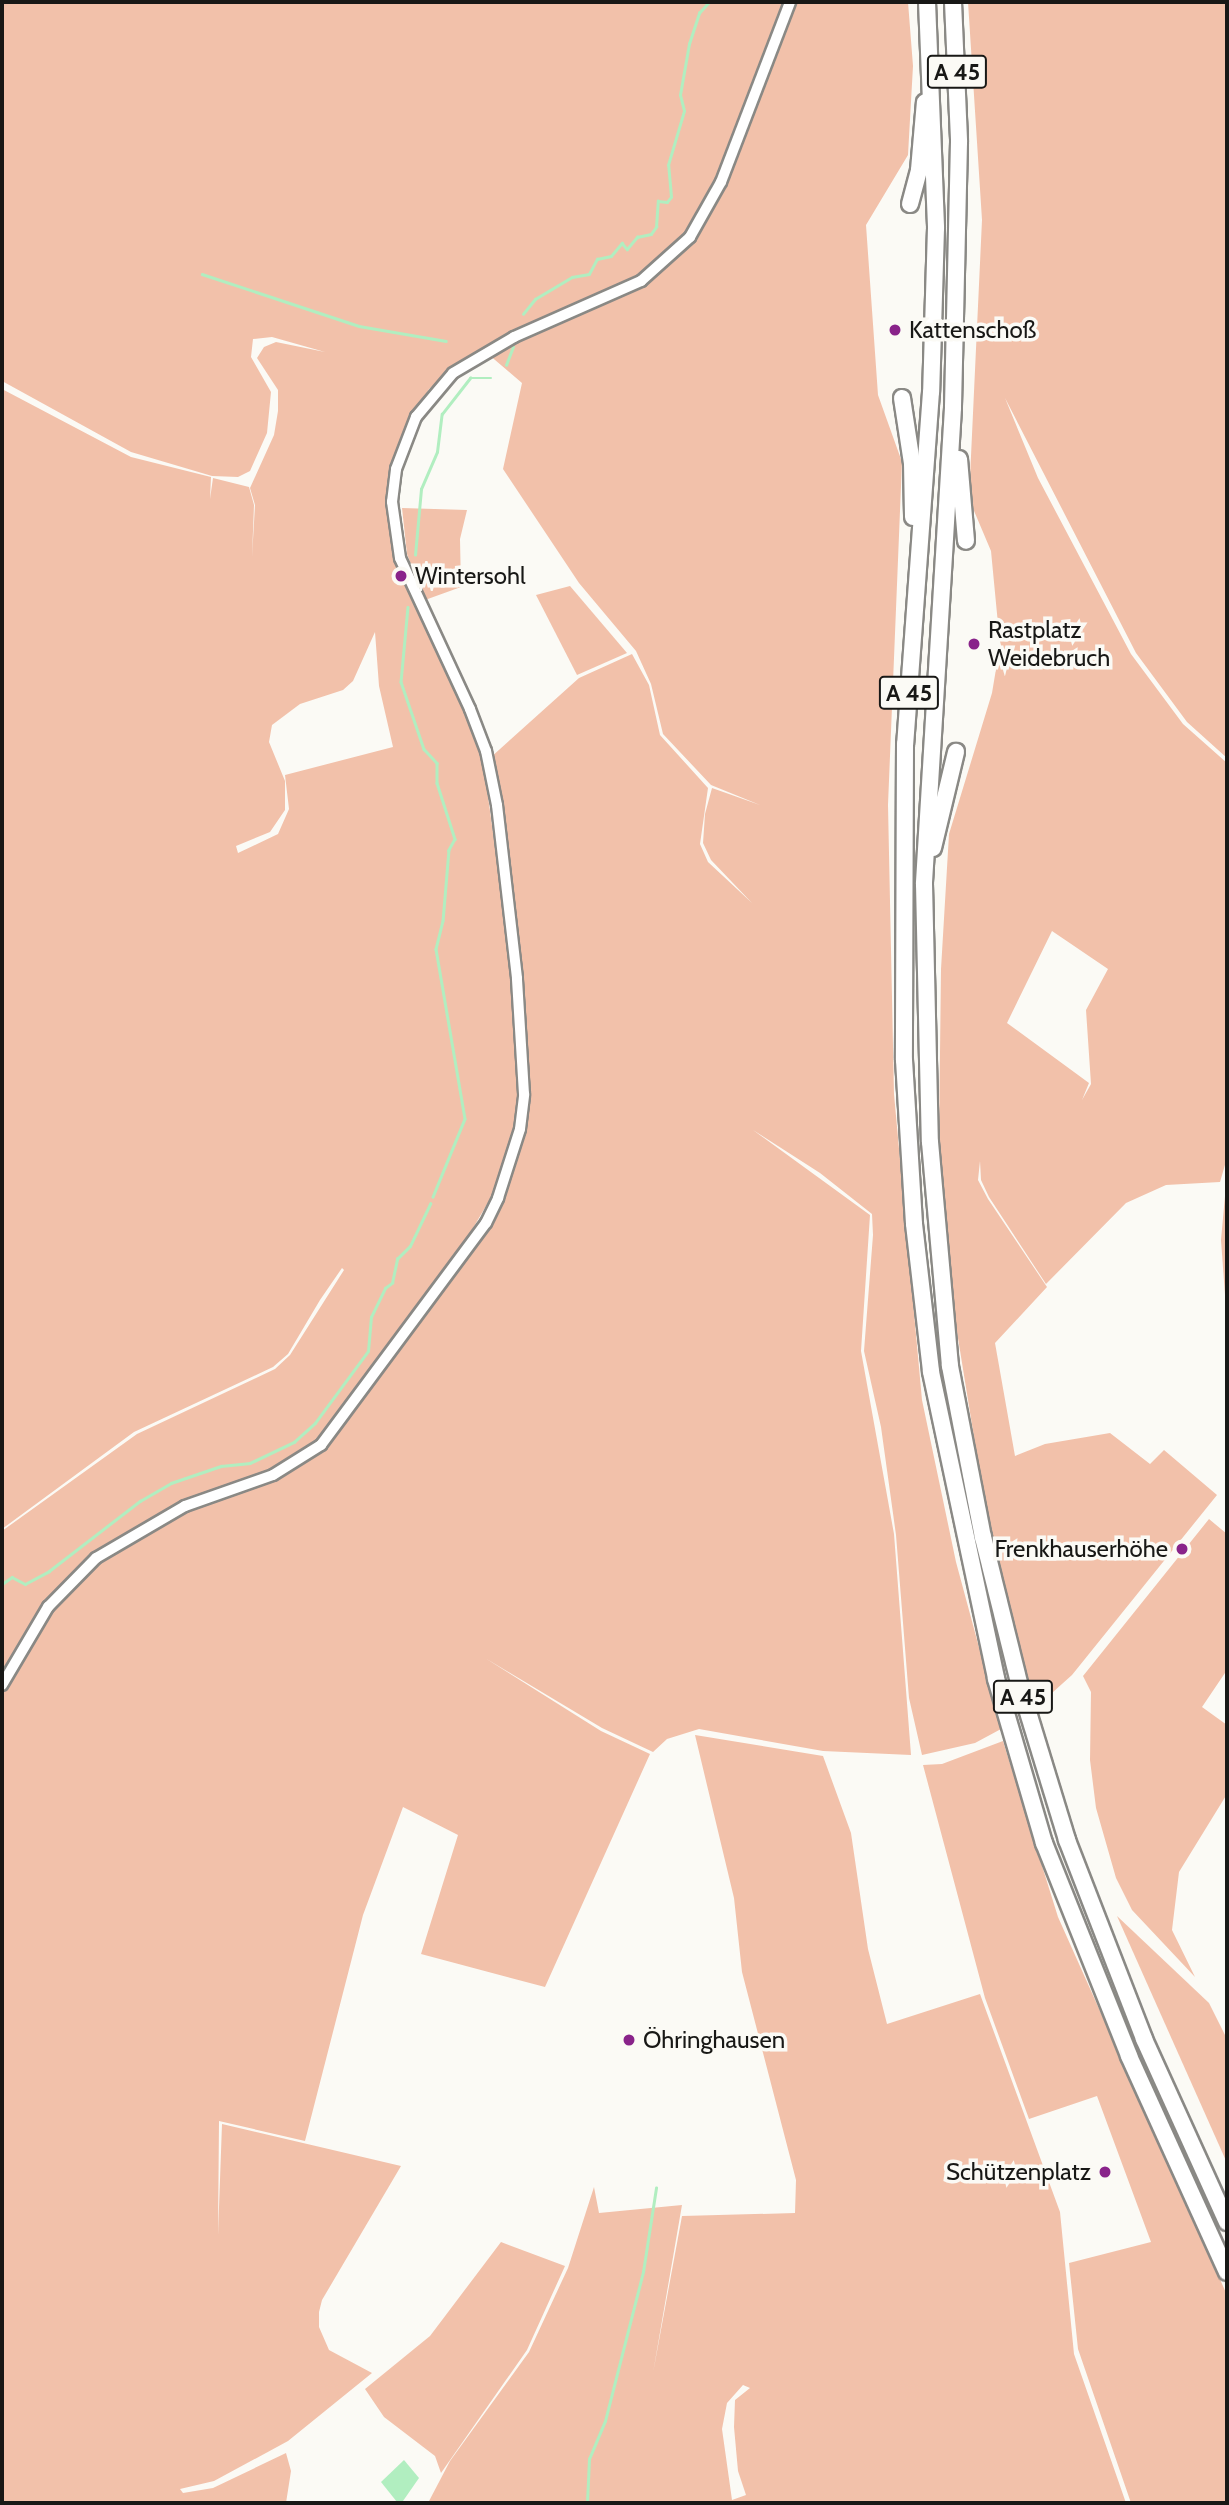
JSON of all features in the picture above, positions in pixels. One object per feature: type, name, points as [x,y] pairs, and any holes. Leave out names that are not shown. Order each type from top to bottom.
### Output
[{"type":"highway","name":"A 45","points":[[927,2],[933,79],[934,304],[905,744],[904,1060],[914,1224],[931,1372],[996,1679],[1044,1843],[1129,2056],[1227,2272]]},
{"type":"highway","name":"A 45","points":[[953,2],[959,142],[953,408],[924,884],[930,1142],[950,1366],[983,1538],[1020,1686],[1067,1840],[1144,2039],[1227,2222]]},
{"type":"highway","points":[[910,204],[919,170],[925,102],[933,79]]},
{"type":"highway","points":[[902,398],[918,553]]},
{"type":"highway","points":[[953,408],[960,444],[966,541]]},
{"type":"highway","points":[[924,884],[956,752]]},
{"type":"street","points":[[2,1685],[48,1607],[96,1558],[186,1506],[273,1475],[321,1445],[486,1223],[512,1160],[524,1094],[523,1052],[497,805],[486,751],[470,709],[400,558],[393,512],[404,439],[433,392],[468,363],[641,281],[690,237],[721,182],[790,2]]},
{"type":"shaded area","points":[[2,2],[908,2],[913,66],[908,155],[866,225],[878,395],[902,462],[888,805],[894,1094],[922,1400],[956,1562],[1001,1729],[975,1743],[922,1755],[909,1698],[896,1535],[881,1427],[864,1351],[873,1235],[872,1214],[820,1173],[753,1130],[870,1215],[861,1351],[894,1534],[911,1755],[823,1751],[699,1729],[667,1739],[653,1752],[602,1728],[485,1658],[601,1731],[650,1754],[545,1987],[421,1954],[458,1835],[403,1807],[363,1915],[305,2141],[219,2121],[218,2235],[222,2124],[401,2166],[322,2300],[319,2312],[319,2327],[329,2350],[372,2373],[288,2441],[214,2481],[180,2489],[183,2493],[213,2488],[286,2453],[291,2471],[286,2503],[2,2503],[2,1531],[137,1434],[275,1369],[290,1355],[344,1270],[342,1268],[320,1300],[288,1354],[273,1367],[134,1432],[2,1529],[2,389],[131,457],[211,477],[210,499],[213,478],[249,487],[254,505],[252,557],[255,505],[250,488],[274,435],[278,411],[278,390],[257,358],[264,347],[276,342],[325,352],[272,337],[253,339],[251,357],[271,392],[267,433],[250,471],[238,477],[212,476],[131,452],[2,381]],"holes":[[[481,348],[522,383],[503,469],[579,583],[636,651],[651,684],[663,734],[711,785],[760,805],[712,788],[705,814],[703,843],[711,860],[752,903],[708,862],[700,844],[708,788],[660,735],[649,685],[632,654],[579,678],[490,758],[511,961],[483,761],[466,710],[395,557],[386,501],[401,436],[429,389]],[[375,632],[379,686],[393,747],[285,775],[289,809],[278,834],[238,853],[236,846],[270,832],[285,810],[285,781],[269,742],[272,725],[300,704],[343,690],[353,681]],[[500,1182],[509,1186],[467,1260],[459,1252]]]},
{"type":"shaded area","points":[[968,2],[1227,2],[1227,758],[1187,722],[1136,653],[1005,398],[1038,478],[1131,654],[1183,724],[1227,763],[1227,1158],[1220,1182],[1166,1185],[1126,1203],[1046,1284],[989,1197],[981,1180],[980,1161],[978,1180],[988,1199],[1047,1287],[995,1343],[1015,1456],[1045,1444],[1110,1433],[1150,1464],[1164,1450],[1217,1495],[1072,1675],[1033,1710],[990,1536],[952,1301],[939,1137],[941,969],[949,834],[992,693],[1000,645],[991,551],[969,499],[982,220]],"holes":[[[1052,931],[1108,969],[1086,1010],[1091,1084],[1082,1100],[1089,1083],[1007,1023]]]},
{"type":"shaded area","points":[[402,508],[467,510],[460,539],[461,587],[425,600],[407,554]]},
{"type":"shaded area","points":[[570,586],[627,653],[577,675],[536,595]]},
{"type":"shaded area","points":[[1227,1174],[1227,1322],[1221,1240]]},
{"type":"shaded area","points":[[1209,1519],[1227,1534],[1227,1670],[1202,1707],[1227,1725],[1227,1794],[1179,1872],[1172,1930],[1195,1977],[1132,1910],[1116,1878],[1096,1808],[1090,1760],[1091,1692],[1083,1676]]},
{"type":"shaded area","points":[[695,1735],[823,1756],[851,1833],[868,1949],[887,2024],[980,1994],[1060,2212],[1074,2354],[1126,2503],[428,2503],[450,2461],[529,2352],[568,2268],[594,2187],[599,2213],[682,2205],[653,2373],[682,2216],[795,2213],[796,2180],[742,1972],[734,1898]],"holes":[[[743,2385],[750,2388],[735,2400],[734,2427],[738,2471],[746,2495],[732,2500],[722,2429],[727,2403]]]},
{"type":"shaded area","points":[[1003,1741],[1058,1917],[1227,2295],[1227,2503],[1131,2503],[1078,2349],[1069,2263],[1151,2242],[1097,2096],[1029,2119],[985,1998],[923,1765],[942,1764]]},
{"type":"shaded area","points":[[1117,1916],[1209,2003],[1227,2039],[1227,2163]]},
{"type":"shaded area","points":[[501,2242],[565,2266],[527,2350],[441,2473],[435,2456],[384,2417],[365,2389],[430,2336]]},
{"type":"shaded area","points":[[404,2460],[419,2478],[403,2501],[397,2502],[381,2482]]},
{"type":"waterway","points":[[523,314],[535,299],[572,277],[589,274],[597,259],[611,256],[622,243],[627,249],[637,237],[651,234],[656,227],[658,201],[667,202],[671,197],[668,165],[684,111],[680,95],[689,44],[699,13],[709,2]]},
{"type":"waterway","points":[[202,274],[359,326],[446,341]]},
{"type":"waterway","points":[[506,365],[513,347]]},
{"type":"waterway","points":[[415,555],[421,489],[437,452],[442,414],[470,378],[491,378]]},
{"type":"waterway","points":[[408,607],[401,682],[424,749],[437,763],[437,783],[455,839],[449,850],[443,921],[436,949],[465,1119],[433,1197]]},
{"type":"waterway","points":[[2,1584],[12,1577],[25,1584],[49,1571],[140,1501],[171,1483],[221,1466],[250,1463],[294,1442],[315,1423],[368,1351],[371,1317],[385,1288],[392,1283],[397,1259],[410,1246],[430,1204]]},
{"type":"waterway","points":[[587,2503],[589,2459],[605,2421],[643,2272],[656,2188]]},
{"type":"place","name":"Kattenschoß","points":[[895,330]]},
{"type":"place","name":"Wintersohl","points":[[401,576]]},
{"type":"place","name":"Rastplatz Weidebruch","points":[[974,644]]},
{"type":"place","name":"Frenkhauserhöhe","points":[[1182,1549]]},
{"type":"place","name":"Öhringhausen","points":[[629,2040]]},
{"type":"place","name":"Schützenplatz","points":[[1105,2172]]}]
